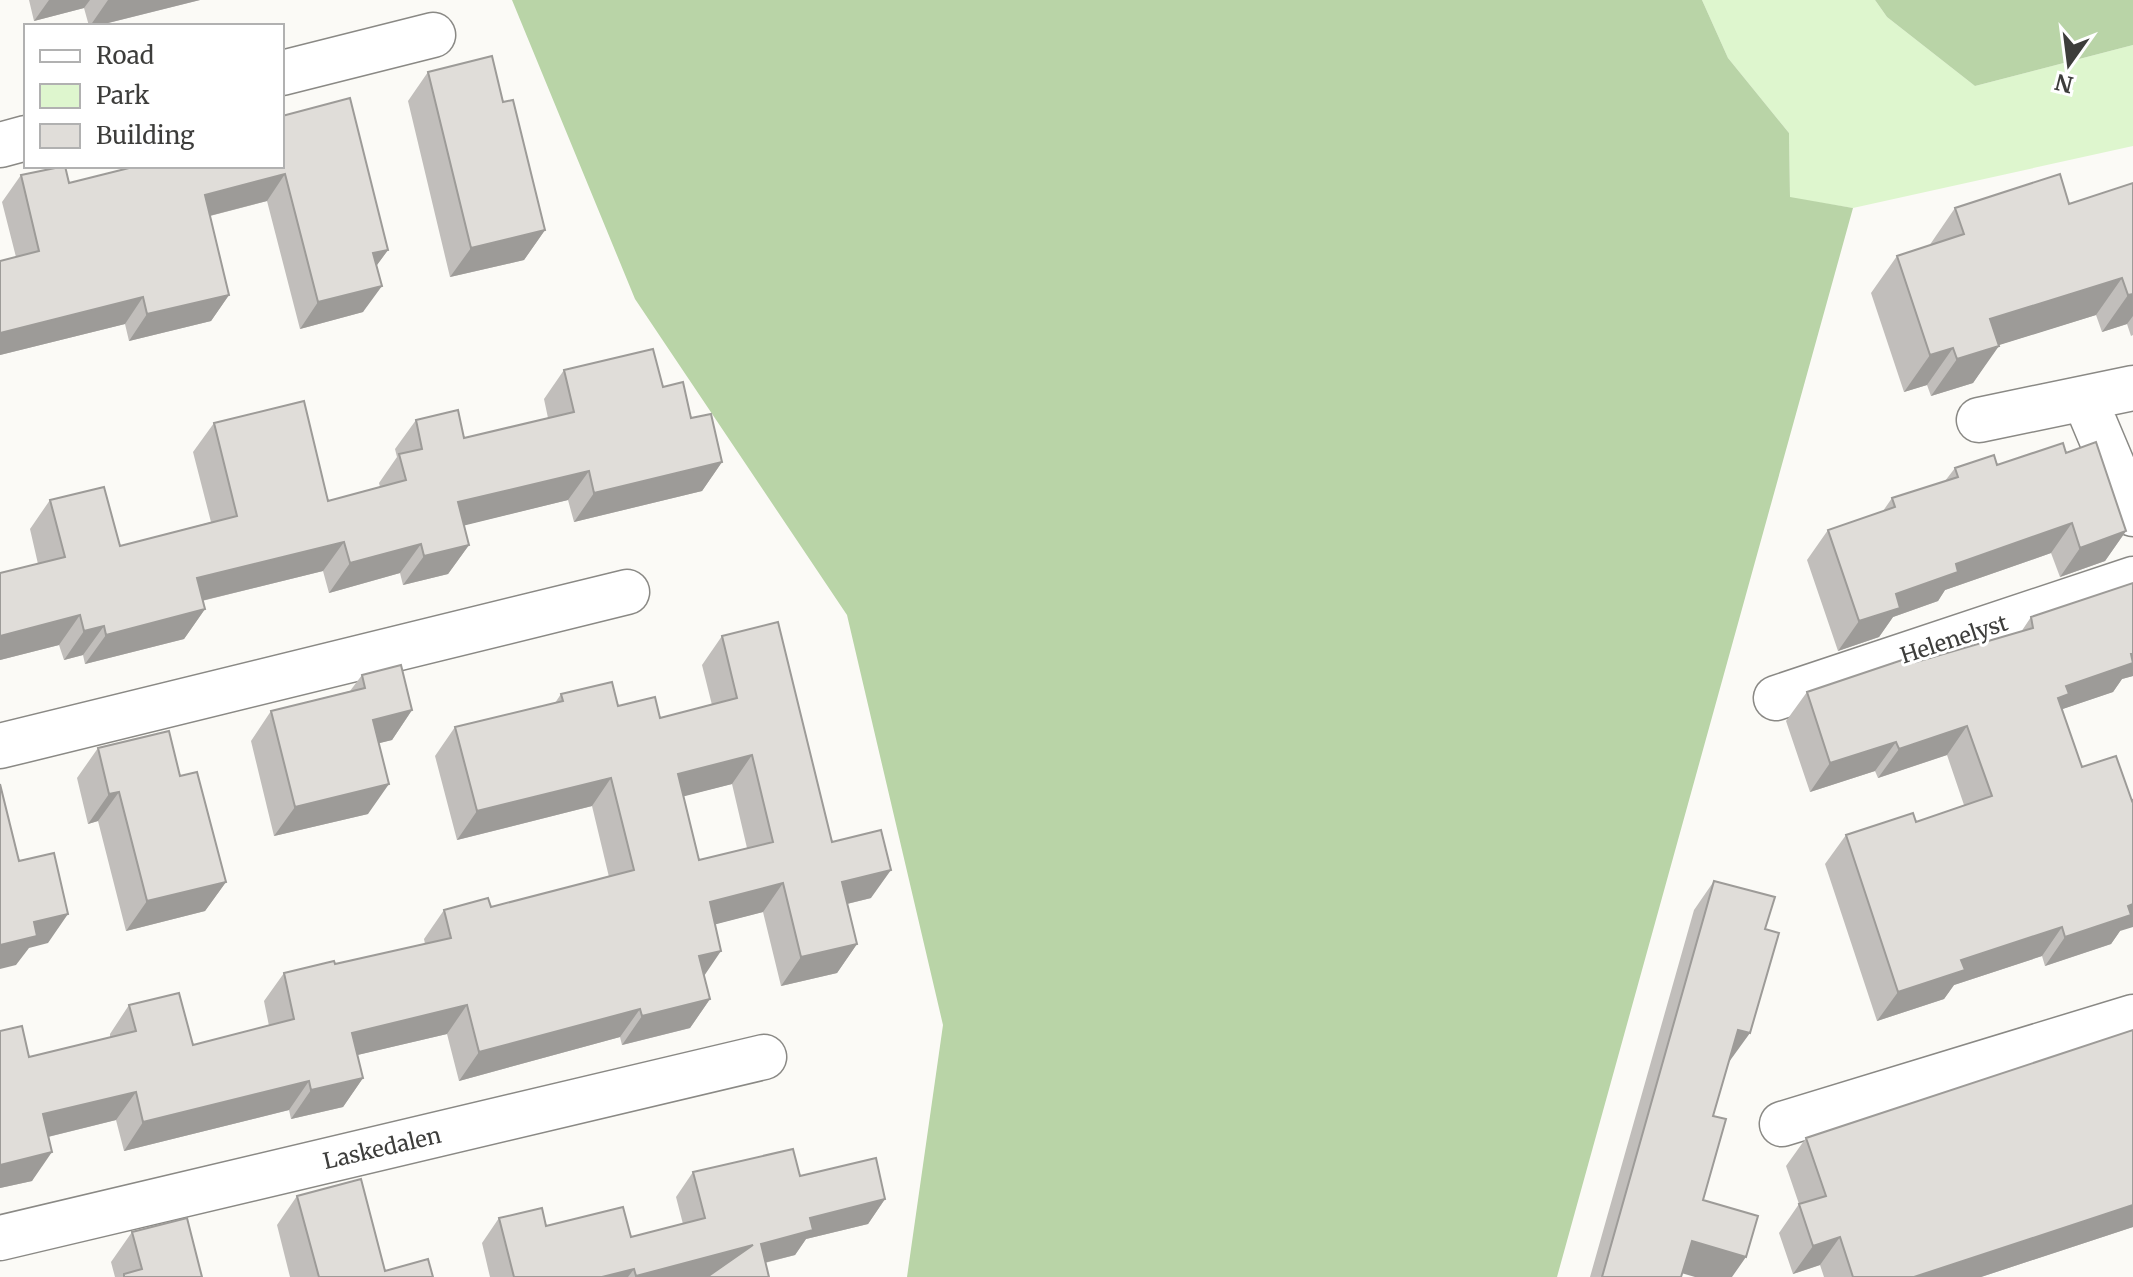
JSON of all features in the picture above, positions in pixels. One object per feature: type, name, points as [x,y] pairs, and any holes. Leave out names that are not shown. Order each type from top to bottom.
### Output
[{"type":"street","points":[[284,72],[433,35]]},
{"type":"street","points":[[0,145],[24,139]]},
{"type":"street","points":[[1979,420],[2133,388]]},
{"type":"street","points":[[2085,400],[2133,514]]},
{"type":"street","name":"Helenelyst","points":[[1776,698],[2133,579]]},
{"type":"street","points":[[0,746],[627,592]]},
{"type":"street","points":[[1782,1124],[2133,1017]]},
{"type":"street","name":"Laskedalen","points":[[0,1238],[764,1057]]},
{"type":"green space","points":[[512,0],[1702,0],[1728,58],[1789,133],[1790,197],[1853,208],[1557,1277],[907,1277],[943,1025],[847,615],[635,299]]},
{"type":"green space","points":[[1702,0],[1875,0],[1887,17],[1975,86],[2133,45],[2133,146],[1853,208],[1790,198],[1789,133],[1728,58]]},
{"type":"green space","points":[[1875,0],[2133,0],[2133,45],[1975,86],[1887,17]]},
{"type":"building","points":[[492,56],[503,102],[513,100],[545,230],[471,248],[428,72]]},
{"type":"building","points":[[350,98],[388,250],[373,253],[382,286],[318,302],[285,174],[205,195],[229,295],[147,314],[143,297],[0,333],[0,261],[39,251],[21,175],[65,168],[69,183],[129,168],[284,168],[284,115]]},
{"type":"building","points":[[2060,174],[2069,204],[2133,183],[2133,294],[2128,295],[2122,278],[1990,319],[1999,346],[1957,359],[1953,348],[1930,355],[1897,256],[1964,234],[1955,208]]},
{"type":"building","points":[[653,349],[663,387],[683,382],[691,418],[711,414],[722,462],[594,493],[589,471],[458,502],[469,545],[424,556],[421,544],[350,563],[344,542],[197,578],[205,609],[106,635],[104,626],[84,631],[80,615],[0,636],[0,573],[65,557],[50,500],[104,487],[120,546],[237,516],[214,423],[304,401],[328,501],[406,480],[399,454],[422,449],[416,420],[458,410],[464,438],[574,412],[564,370]]},
{"type":"building","points":[[2096,442],[2126,531],[2080,548],[2072,523],[1956,564],[1958,572],[1896,594],[1900,608],[1859,621],[1828,530],[1895,507],[1892,498],[1958,477],[1955,468],[1994,455],[1997,465],[2063,443],[2066,453]]},
{"type":"building","points":[[2133,583],[2133,663],[2066,686],[2069,694],[2058,698],[2082,767],[2116,756],[2133,800],[2133,904],[2128,906],[2131,915],[2065,937],[2062,927],[1961,960],[1965,970],[1898,992],[1846,835],[1913,813],[1916,822],[1992,796],[1967,726],[1899,749],[1896,742],[1830,763],[1807,692],[1914,656],[1916,662],[2033,628],[2031,617]]},
{"type":"building","points":[[778,622],[832,842],[881,830],[891,870],[842,882],[857,944],[801,957],[783,883],[710,902],[721,951],[699,956],[710,999],[642,1016],[640,1009],[479,1052],[467,1005],[352,1033],[363,1078],[311,1090],[309,1081],[143,1122],[136,1092],[43,1114],[52,1152],[0,1165],[0,1031],[22,1026],[29,1057],[136,1031],[129,1005],[179,993],[193,1045],[294,1019],[284,973],[451,938],[444,910],[488,898],[491,907],[634,870],[611,778],[477,811],[455,727],[563,701],[561,694],[612,682],[618,706],[655,697],[660,718],[737,698],[722,636]],"holes":[[[752,755],[773,842],[699,860],[678,774]]]},
{"type":"building","points":[[401,665],[412,710],[373,720],[389,784],[295,807],[271,711],[365,688],[362,675]]},
{"type":"building","points":[[169,731],[180,776],[197,772],[226,882],[147,901],[119,792],[109,794],[98,748]]},
{"type":"building","points":[[0,784],[19,861],[54,853],[68,914],[34,922],[37,936],[0,945]]},
{"type":"building","points":[[1714,881],[1775,897],[1765,929],[1779,933],[1750,1033],[1738,1030],[1713,1116],[1726,1119],[1703,1200],[1758,1216],[1746,1257],[1692,1241],[1681,1277],[1602,1277]]},
{"type":"building","points":[[2133,1030],[2133,1205],[1914,1277],[1853,1277],[1840,1237],[1813,1246],[1799,1204],[1826,1196],[1806,1138]]},
{"type":"building","points":[[793,1149],[800,1176],[876,1158],[885,1199],[810,1218],[813,1230],[761,1244],[769,1277],[707,1277],[753,1245],[636,1276],[634,1269],[602,1277],[514,1277],[499,1218],[542,1208],[546,1226],[623,1207],[631,1237],[705,1218],[693,1172]]},
{"type":"building","points":[[361,1179],[385,1271],[428,1259],[433,1277],[319,1277],[297,1196]]},
{"type":"building","points":[[187,1218],[202,1277],[124,1277],[124,1274],[142,1269],[132,1232]]}]
